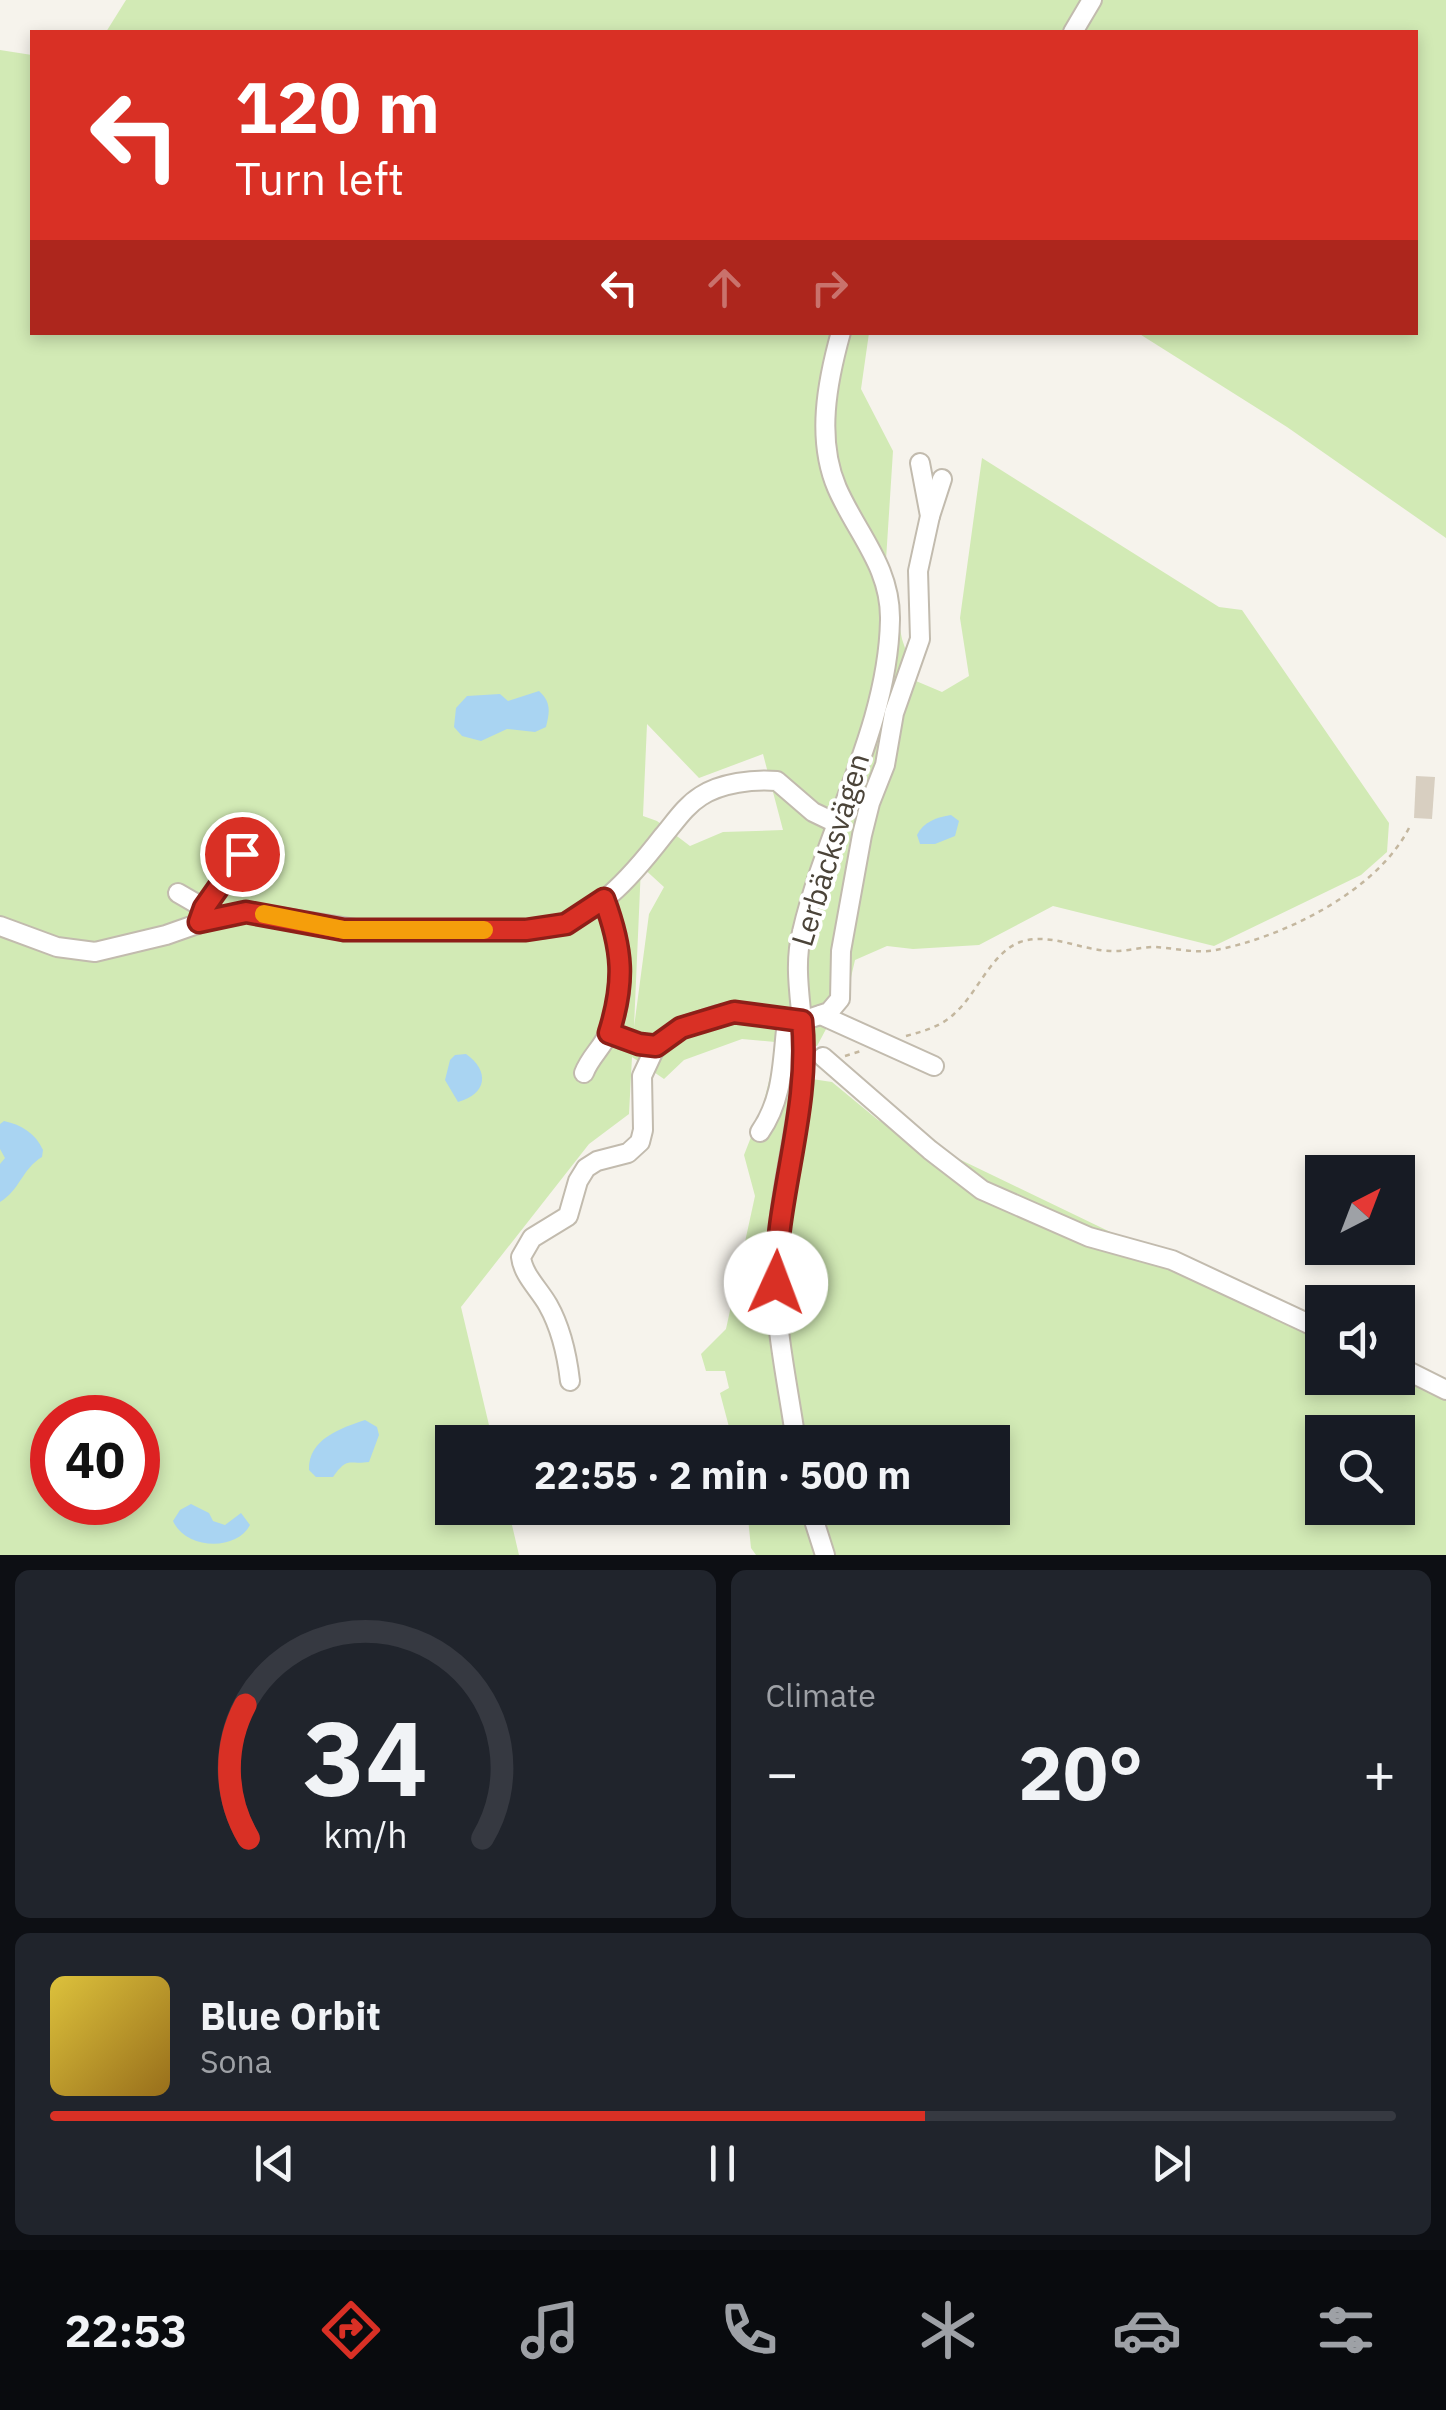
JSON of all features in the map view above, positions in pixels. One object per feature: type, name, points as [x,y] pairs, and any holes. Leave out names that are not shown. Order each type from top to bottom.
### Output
[{"type":"street","points":[[1074,30],[1092,0]]},
{"type":"street","name":"Lerbäcksvägen","points":[[794,1425],[776,1268],[780,1209],[802,1076],[795,1021],[799,945],[880,686],[890,618],[880,564],[838,490],[827,453],[828,389],[840,335]]},
{"type":"street","points":[[920,463],[930,516]]},
{"type":"street","points":[[838,1024],[840,951],[862,835],[886,766],[894,713],[920,638],[917,580],[942,479]]},
{"type":"street","points":[[0,926],[58,947],[96,952],[166,935],[202,915],[246,912],[344,930],[526,930],[566,924],[604,899],[646,857],[686,808],[704,794],[748,781],[776,781],[813,812],[838,824]]},
{"type":"street","points":[[202,915],[247,844]]},
{"type":"street","points":[[178,894],[202,915]]},
{"type":"street","points":[[590,1072],[618,1008],[622,982],[618,944],[604,899]]},
{"type":"street","points":[[570,1381],[564,1345],[549,1307],[527,1274],[521,1257],[532,1238],[568,1216],[586,1168],[638,1146],[643,1130],[642,1076],[656,1046],[681,1028],[718,1015],[750,1013],[795,1021],[834,1009],[840,999]]},
{"type":"street","points":[[821,1015],[934,1066]]},
{"type":"street","points":[[760,1132],[782,1081],[795,1021]]},
{"type":"street","points":[[609,1033],[656,1046]]},
{"type":"street","points":[[823,1057],[982,1190],[1089,1237],[1172,1260],[1305,1323]]},
{"type":"street","points":[[1240,1317],[1246,1297]]},
{"type":"street","points":[[1415,1374],[1446,1390]]},
{"type":"street","points":[[815,1525],[825,1555]]},
{"type":"path","points":[[823,1057],[845,1056],[942,1023],[965,1002],[1004,952],[1020,943],[1048,939],[1108,951],[1153,947],[1206,952],[1271,932],[1346,897],[1366,882],[1399,848],[1409,828]]},
{"type":"green space","points":[[126,0],[1446,0],[1446,538],[1287,427],[1141,335],[1418,335],[1418,30],[107,30]]},
{"type":"green space","points":[[0,50],[30,55],[30,335],[869,335],[861,389],[893,451],[886,560],[902,639],[916,681],[942,692],[969,676],[960,618],[982,458],[1219,607],[1242,610],[1389,823],[1387,852],[1361,875],[1214,946],[1053,906],[979,945],[913,949],[887,946],[855,960],[849,986],[817,1046],[742,1039],[684,1060],[664,1079],[632,1057],[629,1114],[589,1144],[461,1307],[489,1425],[435,1425],[435,1525],[512,1525],[519,1555],[0,1555]],"holes":[[[647,724],[699,778],[763,754],[783,830],[723,832],[690,846],[657,821],[643,816]],[[641,866],[664,887],[649,914],[634,1027]]]},
{"type":"green space","points":[[771,1073],[832,1082],[878,1120],[1305,1326],[1305,1395],[1415,1395],[1415,1379],[1446,1394],[1446,1555],[756,1555],[751,1548],[749,1525],[1010,1525],[1010,1425],[728,1425],[720,1393],[729,1388],[725,1371],[706,1371],[701,1354],[726,1329],[755,1196],[744,1155]]},
{"type":"water","points":[[539,691],[548,703],[548,716],[546,727],[535,732],[507,729],[481,741],[462,736],[454,727],[456,708],[467,696],[500,694],[508,701]]},
{"type":"water","points":[[951,815],[959,821],[955,836],[935,844],[920,844],[917,835],[923,827]]},
{"type":"water","points":[[466,1054],[479,1068],[482,1081],[475,1094],[458,1102],[445,1080],[450,1060]]},
{"type":"water","points":[[4,1121],[27,1131],[43,1150],[42,1157],[0,1202],[0,1164],[5,1158],[0,1149],[0,1124]]},
{"type":"water","points":[[365,1420],[377,1427],[379,1435],[369,1462],[349,1463],[333,1477],[316,1477],[309,1470],[310,1459],[320,1443],[336,1431]]},
{"type":"water","points":[[191,1504],[209,1513],[213,1521],[225,1525],[241,1513],[250,1525],[234,1540],[199,1542],[179,1530],[173,1521],[180,1510]]},
{"type":"building","points":[[1416,776],[1435,777],[1432,819],[1414,818]]},
{"type":"slow traffic","points":[[264,914],[344,930],[484,930]]},
{"type":"route","points":[[242,854],[204,908],[199,922],[246,912],[344,930],[526,930],[566,924],[604,899],[618,944],[622,982],[609,1033],[623,1040],[656,1046],[681,1028],[734,1012],[802,1021],[802,1076],[780,1209],[776,1283]]}]
